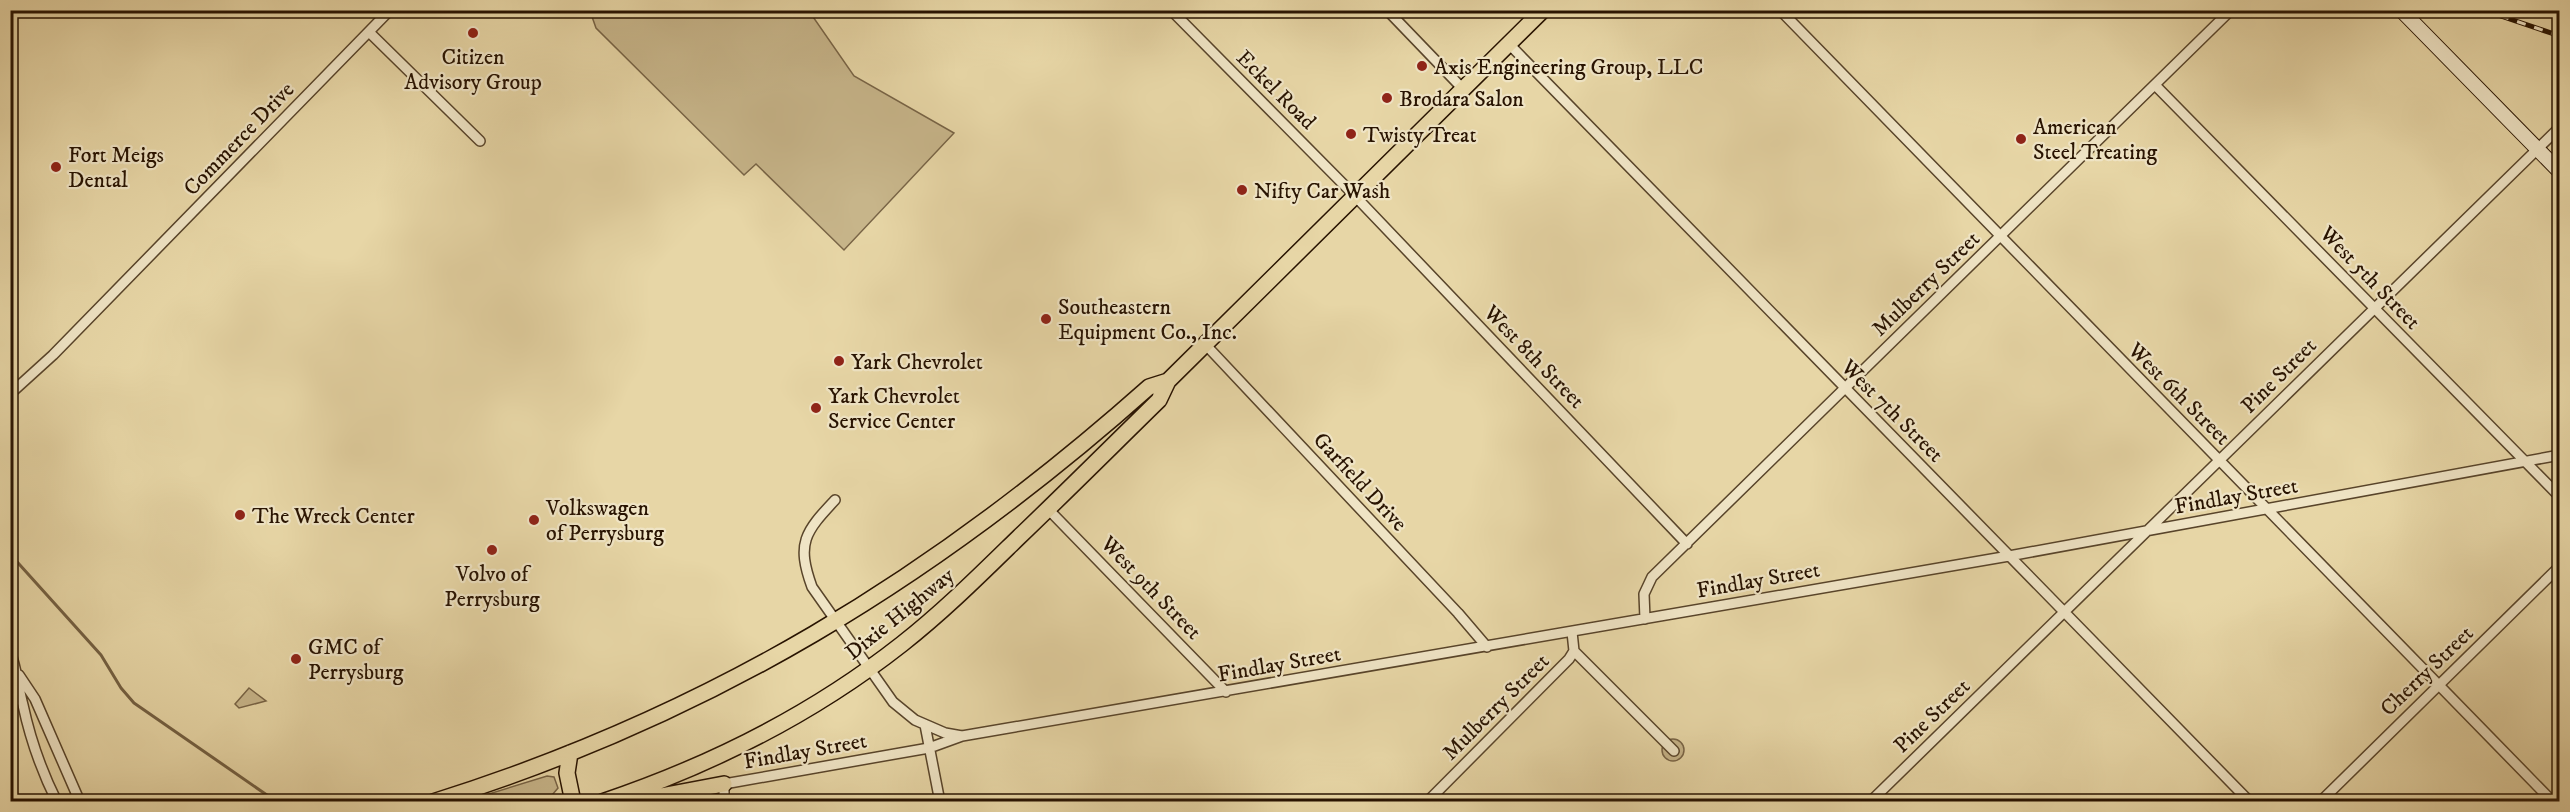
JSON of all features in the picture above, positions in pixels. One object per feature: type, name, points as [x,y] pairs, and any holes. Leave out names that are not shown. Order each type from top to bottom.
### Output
[{"type":"main road","name":"Dixie Highway","points":[[602,801],[681,773],[732,750],[810,706],[868,668],[938,614],[1159,400],[1168,381],[1543,10]]},
{"type":"main road","points":[[2401,10],[2559,172]]},
{"type":"main road","name":"Dixie Highway","points":[[433,801],[570,753],[650,720],[715,688],[836,622],[959,541],[1053,470],[1149,387],[1168,381]]},
{"type":"main road","points":[[570,753],[567,773],[573,801]]},
{"type":"main road","points":[[629,801],[724,784]]},
{"type":"street","name":"Commerce Drive","points":[[10,394],[60,348],[390,10]]},
{"type":"street","name":"Eckel Road","points":[[1171,10],[1355,196]]},
{"type":"street","points":[[1387,10],[1463,89]]},
{"type":"street","name":"West 6th Street","points":[[1780,10],[2553,801]]},
{"type":"street","name":"Mulberry Street","points":[[1645,619],[1644,594],[1647,585],[2230,10]]},
{"type":"street","points":[[369,32],[480,141]]},
{"type":"street","name":"West 7th Street","points":[[1509,44],[2250,801]]},
{"type":"street","name":"West 5th Street","points":[[2155,85],[2559,497]]},
{"type":"street","name":"Pine Street","points":[[1870,801],[2150,530],[2559,127]]},
{"type":"street","name":"West 8th Street","points":[[1355,196],[1687,544]]},
{"type":"street","name":"Garfield Drive","points":[[1205,344],[1450,604],[1487,647]]},
{"type":"street","name":"Findlay Street","points":[[724,784],[929,748],[962,736],[2009,556],[2559,456]]},
{"type":"street","name":"Findlay Street","points":[[835,500],[812,525],[806,537],[804,553],[806,571],[812,587],[893,702],[925,725],[962,736]]},
{"type":"street","name":"West 9th Street","points":[[1048,509],[1226,692]]},
{"type":"street","name":"Cherry Street","points":[[2320,801],[2559,566]]},
{"type":"street","name":"Mulberry Street","points":[[1427,801],[1574,651],[1572,632]]},
{"type":"street","points":[[10,651],[18,673],[22,704],[37,752],[57,801]]},
{"type":"street","points":[[1574,651],[1674,751]]},
{"type":"street","points":[[18,673],[35,699],[80,801]]},
{"type":"street","points":[[925,725],[940,801]]},
{"type":"street","points":[[724,784],[724,801]]},
{"type":"shaded area","points":[[590,11],[809,11],[854,76],[954,133],[844,250],[756,164],[744,175],[596,28]]},
{"type":"shaded area","points":[[249,688],[266,701],[239,708],[235,704]]},
{"type":"shaded area","points":[[1673,739],[1681,742],[1684,750],[1681,758],[1673,761],[1665,758],[1662,750],[1665,742]]},
{"type":"shaded area","points":[[547,776],[554,777],[558,788],[547,801],[466,801]]},
{"type":"waterway","points":[[10,554],[101,655],[121,688],[134,703],[277,802]]},
{"type":"railway","points":[[2483,10],[2560,36]]},
{"type":"place","name":"Citizen Advisory Group","points":[[473,33]]},
{"type":"place","name":"Axis Engineering Group, LLC","points":[[1422,66]]},
{"type":"place","name":"Brodara Salon","points":[[1387,98]]},
{"type":"place","name":"Twisty Treat","points":[[1351,134]]},
{"type":"place","name":"American Steel Treating","points":[[2021,139]]},
{"type":"place","name":"Fort Meigs Dental","points":[[56,167]]},
{"type":"place","name":"Nifty Car Wash","points":[[1242,190]]},
{"type":"place","name":"Southeastern Equipment Co., Inc.","points":[[1046,319]]},
{"type":"place","name":"Yark Chevrolet","points":[[839,361]]},
{"type":"place","name":"Yark Chevrolet Service Center","points":[[816,408]]},
{"type":"place","name":"The Wreck Center","points":[[240,515]]},
{"type":"place","name":"Volkswagen of Perrysburg","points":[[534,520]]},
{"type":"place","name":"Volvo of Perrysburg","points":[[492,550]]},
{"type":"place","name":"GMC of Perrysburg","points":[[296,659]]}]
